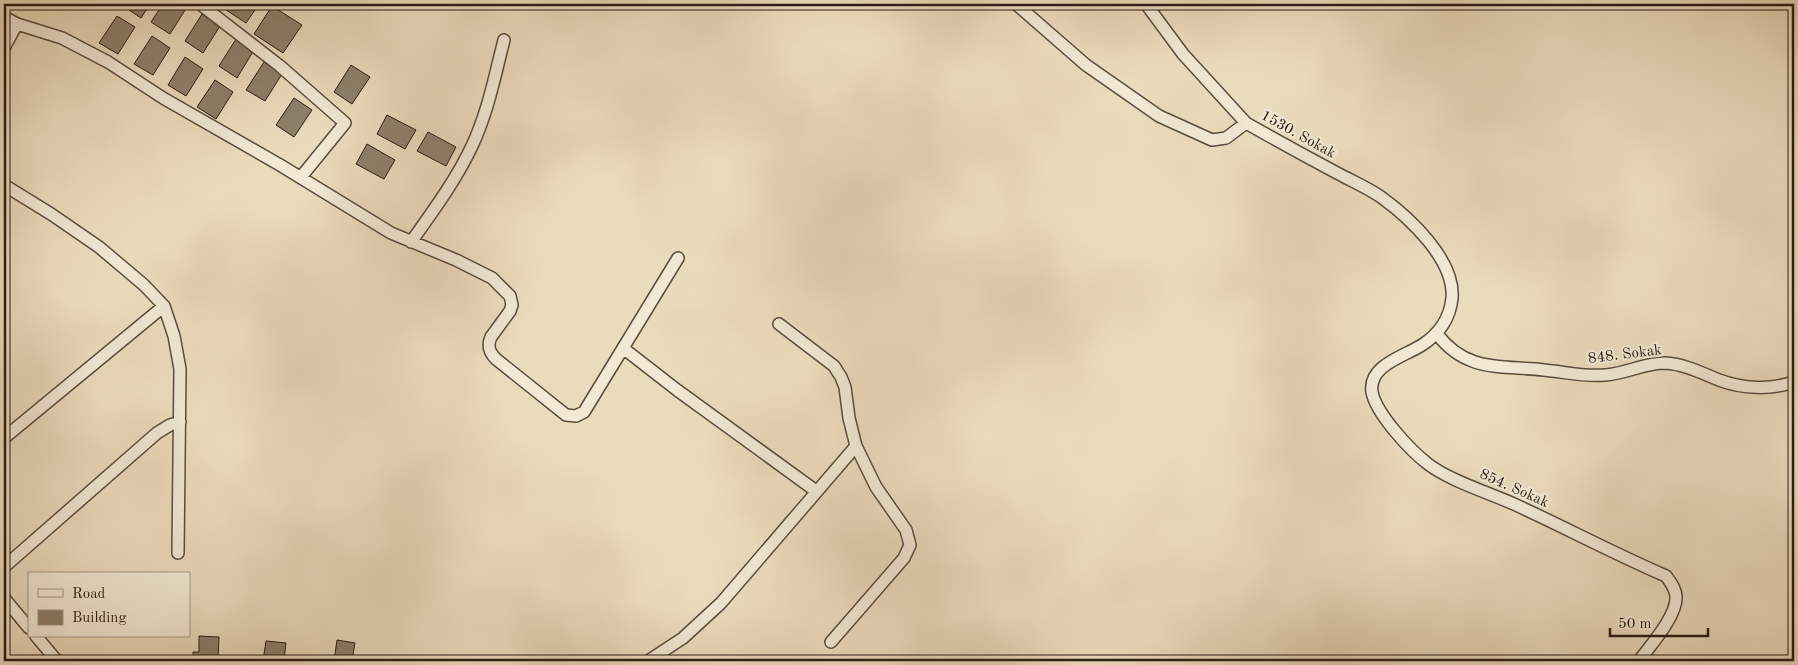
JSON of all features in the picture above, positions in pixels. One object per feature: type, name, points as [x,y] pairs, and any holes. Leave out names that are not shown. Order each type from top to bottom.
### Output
[{"type":"street","points":[[200,4],[280,66],[345,124],[301,177]]},
{"type":"street","name":"1530. Sokak","points":[[1016,4],[1086,65],[1159,116],[1212,140],[1226,138],[1246,123],[1381,197],[1407,219],[1434,247],[1448,273],[1452,291],[1451,308],[1437,334]]},
{"type":"street","points":[[1146,4],[1183,54],[1246,123]]},
{"type":"street","points":[[4,17],[17,24],[62,38],[108,62],[164,98],[301,177],[391,233],[456,260],[492,278],[507,292],[512,300],[510,310],[491,336],[489,341],[490,351],[496,359],[566,415],[576,416],[584,412],[678,258]]},
{"type":"street","points":[[4,48],[17,24]]},
{"type":"street","points":[[411,242],[456,176],[473,144],[486,110],[504,40]]},
{"type":"street","points":[[4,184],[99,247],[144,285],[164,306],[178,352],[181,387],[178,553]]},
{"type":"street","points":[[4,438],[164,306]]},
{"type":"street","points":[[779,324],[838,371],[845,387],[849,418],[856,446],[876,487],[906,530],[910,545],[904,558],[831,642]]},
{"type":"street","name":"848. Sokak","points":[[1437,334],[1446,346],[1460,356],[1475,363],[1490,366],[1525,368],[1584,376],[1607,376],[1652,364],[1666,363],[1696,370],[1736,386],[1765,387],[1794,382]]},
{"type":"street","name":"854. Sokak","points":[[1437,334],[1380,370],[1373,380],[1372,390],[1380,411],[1402,439],[1428,464],[1443,473],[1516,505],[1666,576],[1674,586],[1675,607],[1669,620],[1639,661]]},
{"type":"street","points":[[623,348],[676,390],[816,492]]},
{"type":"street","points":[[4,567],[158,433],[170,425],[180,422]]},
{"type":"street","points":[[648,661],[683,638],[710,615],[856,446]]},
{"type":"street","points":[[4,598],[28,627]]},
{"type":"street","points":[[38,638],[57,661]]},
{"type":"building","points":[[124,4],[150,4],[141,18],[123,6]]},
{"type":"building","points":[[163,4],[182,4],[187,7],[170,34],[151,22]]},
{"type":"building","points":[[217,4],[259,4],[246,23]]},
{"type":"building","points":[[272,6],[302,25],[283,53],[254,34]]},
{"type":"building","points":[[202,14],[220,26],[203,53],[185,41]]},
{"type":"building","points":[[117,16],[135,27],[118,54],[99,43]]},
{"type":"building","points":[[152,36],[170,48],[153,75],[134,64]]},
{"type":"building","points":[[236,39],[254,50],[237,78],[219,66]]},
{"type":"building","points":[[185,57],[203,69],[186,96],[168,85]]},
{"type":"building","points":[[264,62],[282,74],[265,101],[246,90]]},
{"type":"building","points":[[351,65],[370,77],[352,104],[334,92]]},
{"type":"building","points":[[215,80],[233,92],[216,119],[197,107]]},
{"type":"building","points":[[294,98],[312,110],[294,137],[276,125]]},
{"type":"building","points":[[387,115],[416,130],[405,149],[377,134]]},
{"type":"building","points":[[428,132],[456,147],[446,166],[417,151]]},
{"type":"building","points":[[367,144],[395,160],[384,179],[356,164]]},
{"type":"building","points":[[199,636],[219,637],[218,661],[193,661],[193,652],[199,652]]},
{"type":"building","points":[[337,640],[355,643],[352,661],[334,661]]},
{"type":"building","points":[[266,641],[286,643],[284,661],[263,661]]}]
